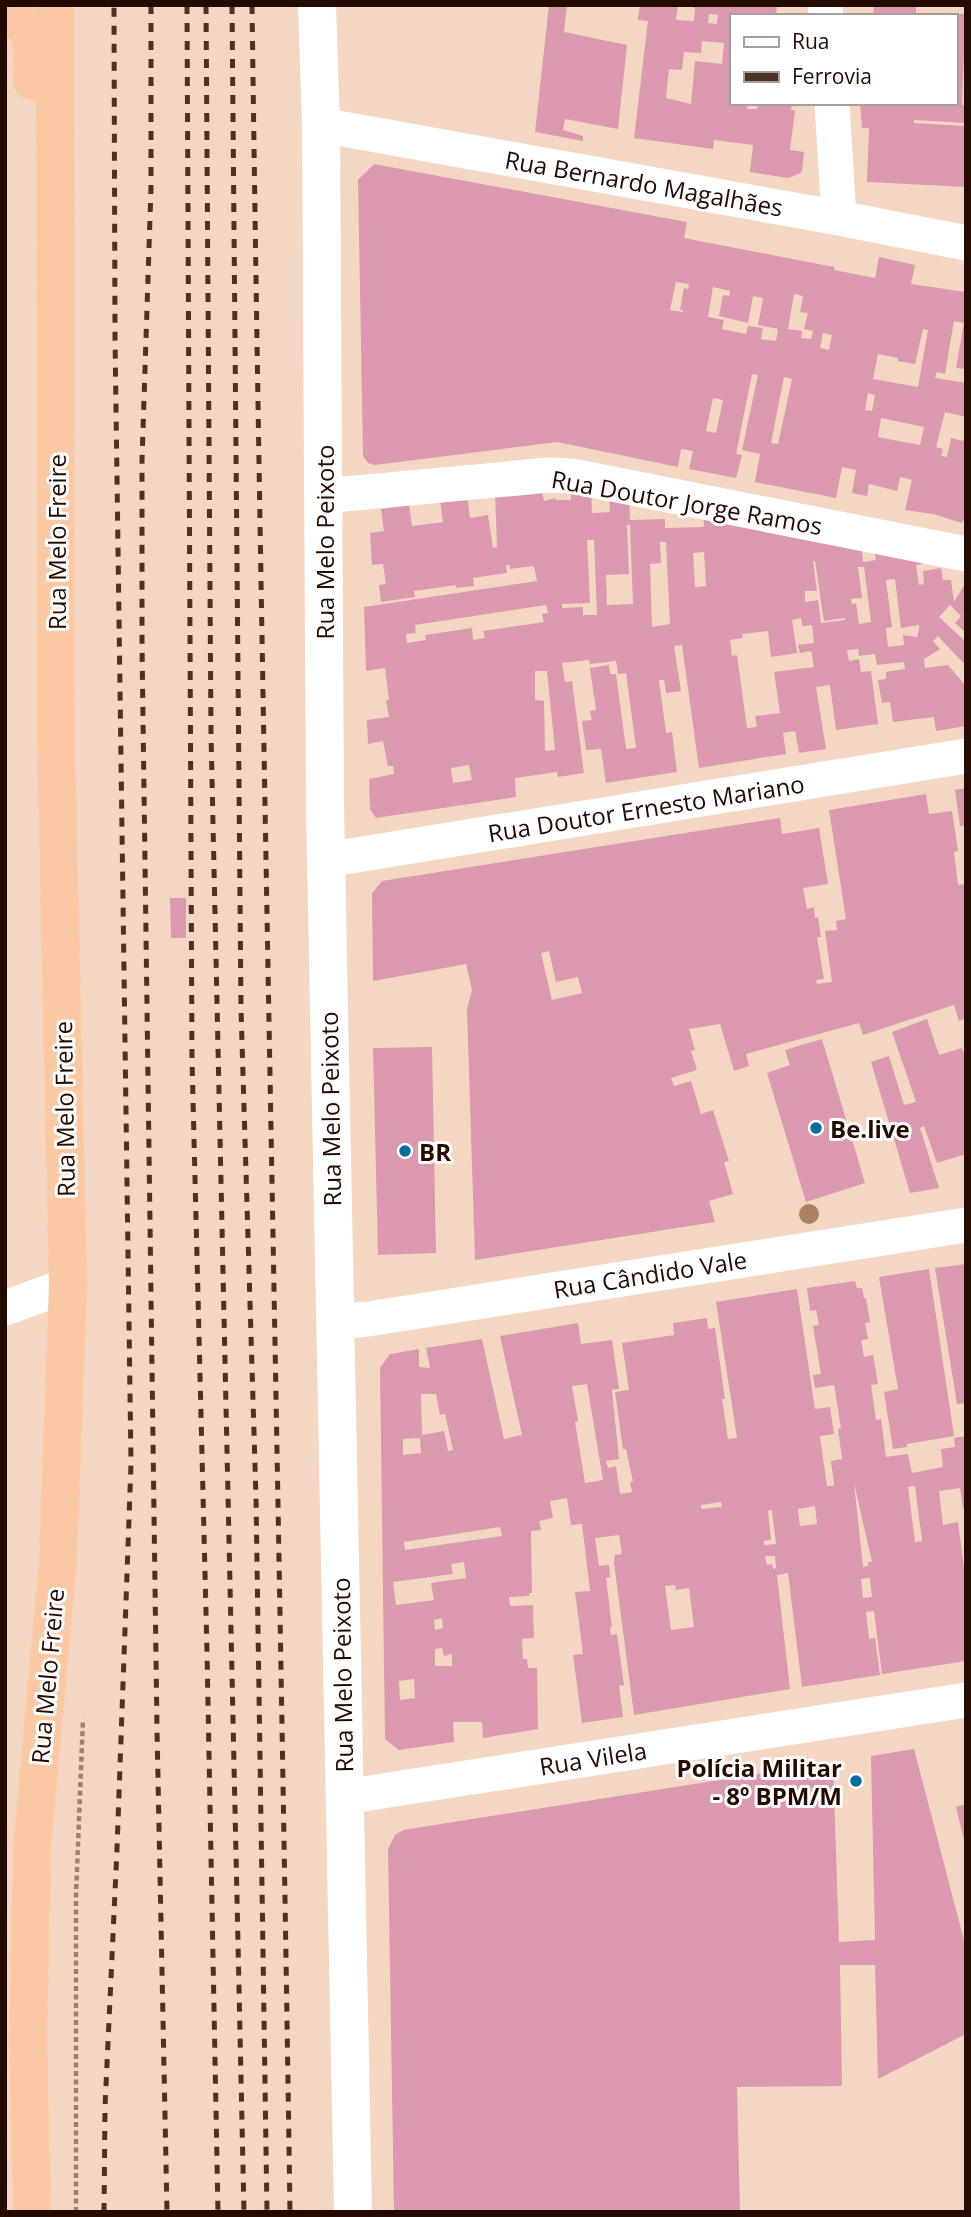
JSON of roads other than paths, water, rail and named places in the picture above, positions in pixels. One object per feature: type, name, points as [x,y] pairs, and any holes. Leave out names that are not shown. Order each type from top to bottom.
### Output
[{"type":"highway","name":"Rua Melo Freire","points":[[32,2212],[28,2040],[32,1848],[58,1561],[68,1285],[56,741],[55,5]]},
{"type":"highway","points":[[5,15],[26,26],[32,39],[37,681],[56,741]]},
{"type":"main road","name":"Rua Melo Peixoto","points":[[317,5],[321,125],[326,860],[353,2212]]},
{"type":"street","points":[[832,105],[839,218]]},
{"type":"street","name":"Rua Bernardo Magalhães","points":[[321,125],[966,243]]},
{"type":"street","name":"Rua Doutor Jorge Ramos","points":[[323,496],[528,477],[572,476],[966,554]]},
{"type":"street","name":"Rua Doutor Ernesto Mariano","points":[[326,860],[966,756]]},
{"type":"street","name":"Rua Cândido Vale","points":[[334,1322],[368,1319],[966,1224]]},
{"type":"street","points":[[5,1308],[68,1285]]},
{"type":"street","name":"Rua Vilela","points":[[344,1797],[966,1700]]},
{"type":"railway","points":[[104,2212],[105,2107],[131,1464],[115,337],[114,5]]},
{"type":"railway","points":[[151,5],[151,187],[142,460],[142,645],[157,1730],[167,2212]]},
{"type":"railway","points":[[187,5],[192,1059],[218,2212]]},
{"type":"railway","points":[[206,5],[211,734],[244,2212]]},
{"type":"railway","points":[[232,5],[241,1009],[256,1498],[267,2212]]},
{"type":"railway","points":[[252,5],[290,2212]]},
{"type":"place","name":"Be.live","points":[[816,1128]]},
{"type":"place","name":"BR","points":[[405,1151]]},
{"type":"place","name":"Polícia Militar - 8º BPM/M","points":[[856,1781]]}]
